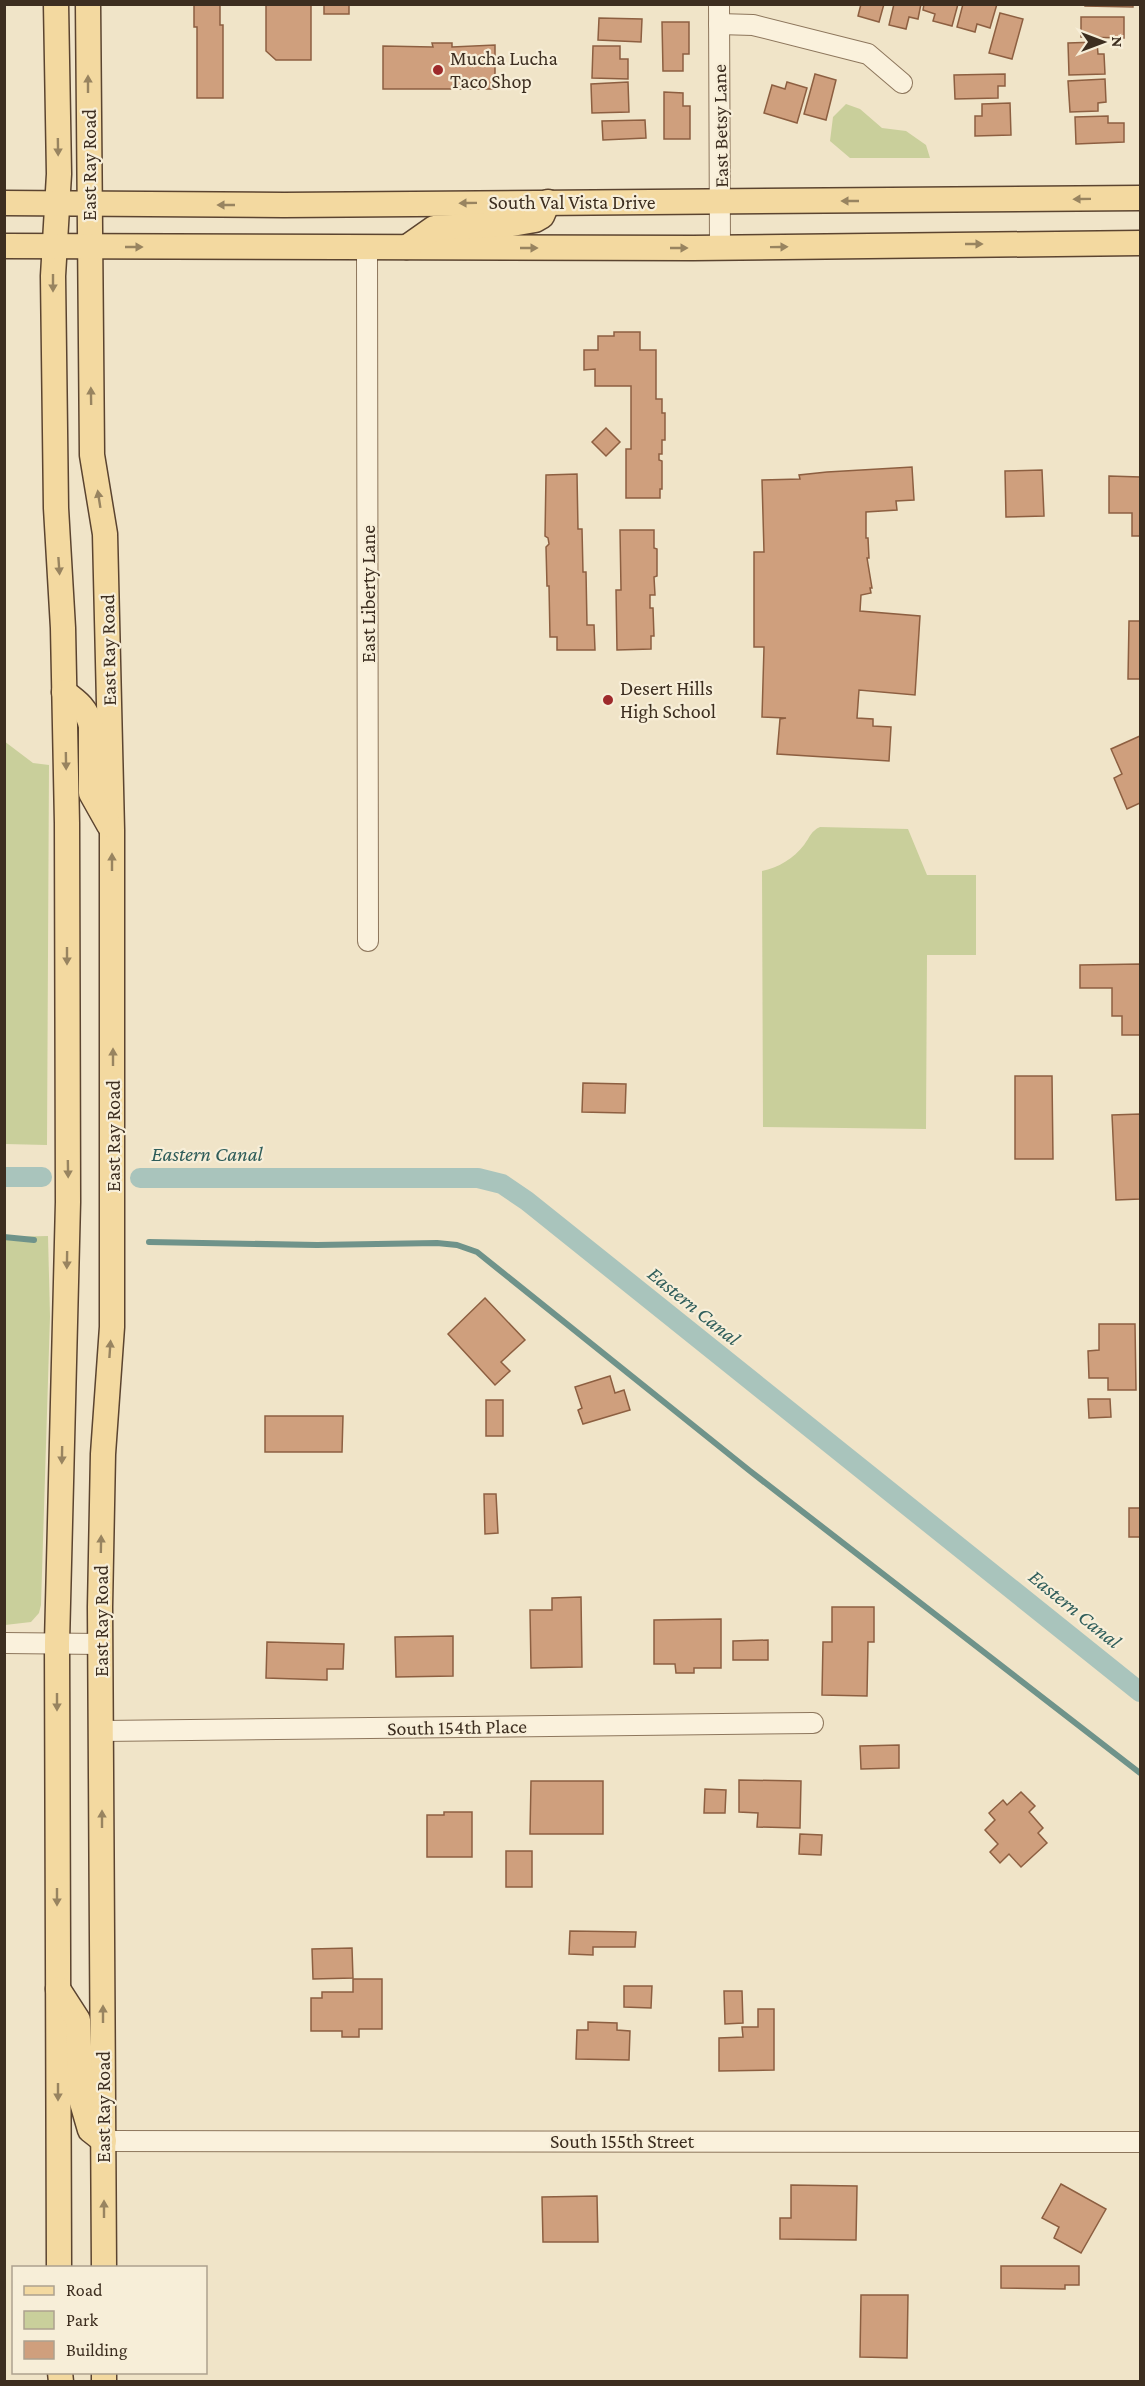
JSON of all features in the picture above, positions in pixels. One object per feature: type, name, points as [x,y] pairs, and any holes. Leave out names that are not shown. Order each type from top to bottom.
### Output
[{"type":"main road","name":"East Ray Road","points":[[56,4],[59,174],[53,276],[56,508],[63,628],[67,823],[68,1202],[57,1643],[59,2266]]},
{"type":"main road","name":"East Ray Road","points":[[88,4],[92,455],[105,534],[112,830],[112,1317],[103,1454],[101,1644],[104,2266]]},
{"type":"main road","name":"South Val Vista Drive","points":[[4,203],[89,205],[1140,198]]},
{"type":"main road","points":[[407,247],[434,228],[512,224],[535,220],[542,216],[548,202]]},
{"type":"main road","points":[[4,246],[720,248],[1140,243]]},
{"type":"main road","points":[[64,692],[82,705],[89,717],[92,726],[92,793],[112,830]]},
{"type":"main road","points":[[58,1989],[78,2020],[81,2099],[90,2130],[104,2141]]},
{"type":"street","points":[[719,14],[753,25],[868,54],[902,83]]},
{"type":"street","name":"East Betsy Lane","points":[[719,14],[722,202],[720,248]]},
{"type":"street","name":"East Liberty Lane","points":[[367,247],[368,941]]},
{"type":"street","points":[[4,1643],[101,1644]]},
{"type":"street","name":"South 154th Place","points":[[102,1731],[813,1723]]},
{"type":"street","name":"South 155th Street","points":[[104,2141],[1140,2142]]},
{"type":"green space","points":[[846,104],[860,109],[882,128],[906,131],[926,145],[930,158],[850,158],[830,141],[833,117]]},
{"type":"green space","points":[[4,741],[33,763],[49,765],[47,1145],[5,1144]]},
{"type":"green space","points":[[820,827],[908,829],[927,875],[976,875],[976,955],[927,955],[926,1129],[763,1127],[762,871],[774,868],[791,858]]},
{"type":"green space","points":[[48,1236],[50,1316],[41,1605],[39,1613],[31,1622],[5,1625],[5,1237]]},
{"type":"building","points":[[194,4],[220,4],[220,25],[223,25],[223,98],[197,98],[197,27],[194,27]]},
{"type":"building","points":[[266,4],[311,4],[311,60],[276,60],[266,51]]},
{"type":"building","points":[[324,4],[349,4],[349,14],[324,14]]},
{"type":"building","points":[[861,4],[884,4],[879,22],[858,16]]},
{"type":"building","points":[[894,4],[921,4],[918,19],[909,17],[906,29],[889,25]]},
{"type":"building","points":[[924,4],[958,4],[952,26],[933,21],[935,14],[923,10]]},
{"type":"building","points":[[963,4],[997,4],[990,28],[977,24],[975,32],[957,27]]},
{"type":"building","points":[[1085,4],[1133,4],[1133,7],[1085,6]]},
{"type":"building","points":[[1000,13],[1023,19],[1012,59],[989,53]]},
{"type":"building","points":[[1081,17],[1124,17],[1124,38],[1081,37]]},
{"type":"building","points":[[599,18],[642,19],[641,42],[598,40]]},
{"type":"building","points":[[662,22],[689,22],[689,54],[683,54],[683,71],[663,71]]},
{"type":"building","points":[[1097,42],[1098,54],[1104,54],[1105,74],[1069,75],[1068,43]]},
{"type":"building","points":[[432,43],[452,43],[452,47],[495,45],[495,89],[383,89],[383,46],[433,47]]},
{"type":"building","points":[[593,46],[620,46],[620,59],[628,59],[628,79],[592,78]]},
{"type":"building","points":[[815,74],[836,80],[826,120],[804,114]]},
{"type":"building","points":[[1005,74],[1005,86],[998,86],[998,98],[955,99],[954,75]]},
{"type":"building","points":[[1105,79],[1106,102],[1098,103],[1098,111],[1070,112],[1068,81]]},
{"type":"building","points":[[628,82],[629,112],[592,113],[591,84]]},
{"type":"building","points":[[787,82],[807,88],[797,123],[764,113],[772,85],[785,89]]},
{"type":"building","points":[[664,92],[683,93],[683,106],[690,106],[690,139],[664,139]]},
{"type":"building","points":[[1010,103],[1011,135],[975,136],[975,116],[982,116],[982,104]]},
{"type":"building","points":[[1108,116],[1108,123],[1124,123],[1124,142],[1076,144],[1075,117]]},
{"type":"building","points":[[645,120],[646,138],[603,140],[602,121]]},
{"type":"building","points":[[614,332],[640,332],[640,350],[656,350],[656,399],[662,399],[662,413],[665,413],[665,440],[662,440],[662,454],[659,454],[659,460],[662,461],[660,498],[626,498],[626,449],[631,449],[631,386],[595,386],[595,369],[584,370],[584,350],[598,350],[598,336],[614,336]]},
{"type":"building","points":[[606,428],[620,442],[606,456],[592,442]]},
{"type":"building","points":[[912,467],[914,500],[896,501],[897,510],[866,512],[869,558],[867,558],[872,588],[870,588],[871,593],[861,595],[860,611],[920,616],[915,695],[859,690],[857,718],[873,719],[873,726],[891,727],[889,761],[777,754],[780,719],[786,718],[762,717],[764,647],[754,647],[754,552],[764,552],[762,480],[800,479],[799,475],[827,472]]},
{"type":"building","points":[[1042,470],[1044,516],[1006,517],[1005,471]]},
{"type":"building","points":[[577,474],[578,529],[582,529],[587,625],[594,625],[595,650],[557,650],[557,637],[550,637],[546,547],[549,544],[545,536],[546,475]]},
{"type":"building","points":[[1109,476],[1140,477],[1140,536],[1132,536],[1132,513],[1109,513]]},
{"type":"building","points":[[620,530],[654,530],[657,576],[654,577],[655,595],[650,595],[654,636],[651,636],[651,649],[617,650],[616,590],[621,590]]},
{"type":"building","points":[[1129,621],[1140,621],[1140,679],[1128,679]]},
{"type":"building","points":[[1140,736],[1140,803],[1127,809],[1114,778],[1122,774],[1111,749]]},
{"type":"building","points":[[1140,964],[1140,1035],[1122,1035],[1122,1016],[1112,1016],[1112,988],[1080,988],[1080,965]]},
{"type":"building","points":[[1015,1076],[1052,1076],[1053,1159],[1015,1159]]},
{"type":"building","points":[[583,1083],[626,1084],[625,1113],[582,1112]]},
{"type":"building","points":[[1140,1114],[1140,1199],[1116,1200],[1112,1115]]},
{"type":"building","points":[[485,1298],[525,1340],[501,1362],[510,1371],[495,1385],[448,1334]]},
{"type":"building","points":[[1099,1324],[1135,1324],[1136,1390],[1108,1390],[1108,1378],[1089,1378],[1088,1351],[1099,1350]]},
{"type":"building","points":[[610,1376],[615,1393],[624,1390],[630,1410],[583,1424],[578,1410],[582,1408],[575,1387]]},
{"type":"building","points":[[1088,1399],[1110,1399],[1111,1417],[1089,1418]]},
{"type":"building","points":[[486,1400],[503,1400],[503,1436],[486,1436]]},
{"type":"building","points":[[265,1416],[343,1416],[342,1452],[265,1452]]},
{"type":"building","points":[[484,1494],[496,1494],[498,1533],[485,1534]]},
{"type":"building","points":[[1129,1508],[1140,1508],[1140,1537],[1129,1537]]},
{"type":"building","points":[[581,1597],[582,1667],[531,1668],[530,1610],[552,1610],[552,1598]]},
{"type":"building","points":[[832,1607],[874,1607],[874,1642],[868,1642],[867,1696],[822,1695],[823,1642],[832,1642]]},
{"type":"building","points":[[721,1619],[721,1668],[694,1668],[694,1673],[676,1673],[675,1664],[654,1664],[654,1620]]},
{"type":"building","points":[[453,1636],[453,1676],[396,1677],[395,1637]]},
{"type":"building","points":[[768,1640],[768,1660],[733,1660],[733,1641]]},
{"type":"building","points":[[267,1642],[344,1644],[343,1669],[327,1669],[327,1680],[266,1678]]},
{"type":"building","points":[[899,1745],[899,1768],[861,1769],[860,1746]]},
{"type":"building","points":[[739,1780],[801,1781],[800,1828],[757,1827],[758,1813],[739,1812]]},
{"type":"building","points":[[531,1781],[603,1781],[603,1834],[530,1834]]},
{"type":"building","points":[[705,1789],[726,1790],[725,1813],[704,1813]]},
{"type":"building","points":[[1021,1792],[1035,1806],[1029,1812],[1043,1828],[1038,1833],[1047,1843],[1021,1867],[1009,1854],[1000,1863],[990,1852],[998,1844],[985,1830],[995,1820],[989,1813],[1003,1800],[1007,1805]]},
{"type":"building","points":[[444,1812],[472,1812],[472,1857],[427,1857],[427,1815],[444,1815]]},
{"type":"building","points":[[800,1834],[822,1835],[821,1855],[799,1854]]},
{"type":"building","points":[[506,1851],[532,1851],[532,1887],[506,1887]]},
{"type":"building","points":[[570,1931],[636,1932],[635,1947],[593,1947],[593,1955],[569,1954]]},
{"type":"building","points":[[352,1948],[353,1978],[313,1979],[312,1949]]},
{"type":"building","points":[[353,1979],[382,1979],[382,2029],[359,2029],[359,2037],[342,2037],[342,2031],[311,2031],[311,1998],[322,1998],[322,1992],[353,1992]]},
{"type":"building","points":[[624,1986],[652,1986],[651,2008],[624,2007]]},
{"type":"building","points":[[724,1991],[742,1991],[743,2023],[725,2024]]},
{"type":"building","points":[[758,2009],[774,2009],[774,2070],[719,2071],[719,2038],[743,2037],[742,2027],[758,2027]]},
{"type":"building","points":[[588,2022],[617,2023],[617,2030],[630,2031],[629,2060],[576,2059],[577,2030],[588,2030]]},
{"type":"building","points":[[1061,2184],[1106,2209],[1081,2253],[1054,2238],[1059,2227],[1042,2218]]},
{"type":"building","points":[[791,2185],[857,2186],[856,2240],[780,2239],[780,2218],[791,2218]]},
{"type":"building","points":[[597,2196],[598,2242],[543,2242],[542,2197]]},
{"type":"building","points":[[1001,2266],[1079,2266],[1079,2285],[1065,2285],[1065,2289],[1001,2288]]},
{"type":"building","points":[[861,2295],[908,2295],[907,2358],[860,2357]]},
{"type":"waterway","name":"Eastern Canal","points":[[4,1177],[42,1177]]},
{"type":"waterway","name":"Eastern Canal","points":[[140,1178],[478,1178],[502,1184],[527,1201],[1140,1692]]},
{"type":"waterway","points":[[4,1237],[34,1240]]},
{"type":"waterway","points":[[149,1242],[317,1245],[437,1243],[457,1245],[477,1252],[750,1471],[1140,1773]]},
{"type":"place","name":"Mucha Lucha Taco Shop","points":[[438,70]]},
{"type":"place","name":"Desert Hills High School","points":[[608,700]]}]
